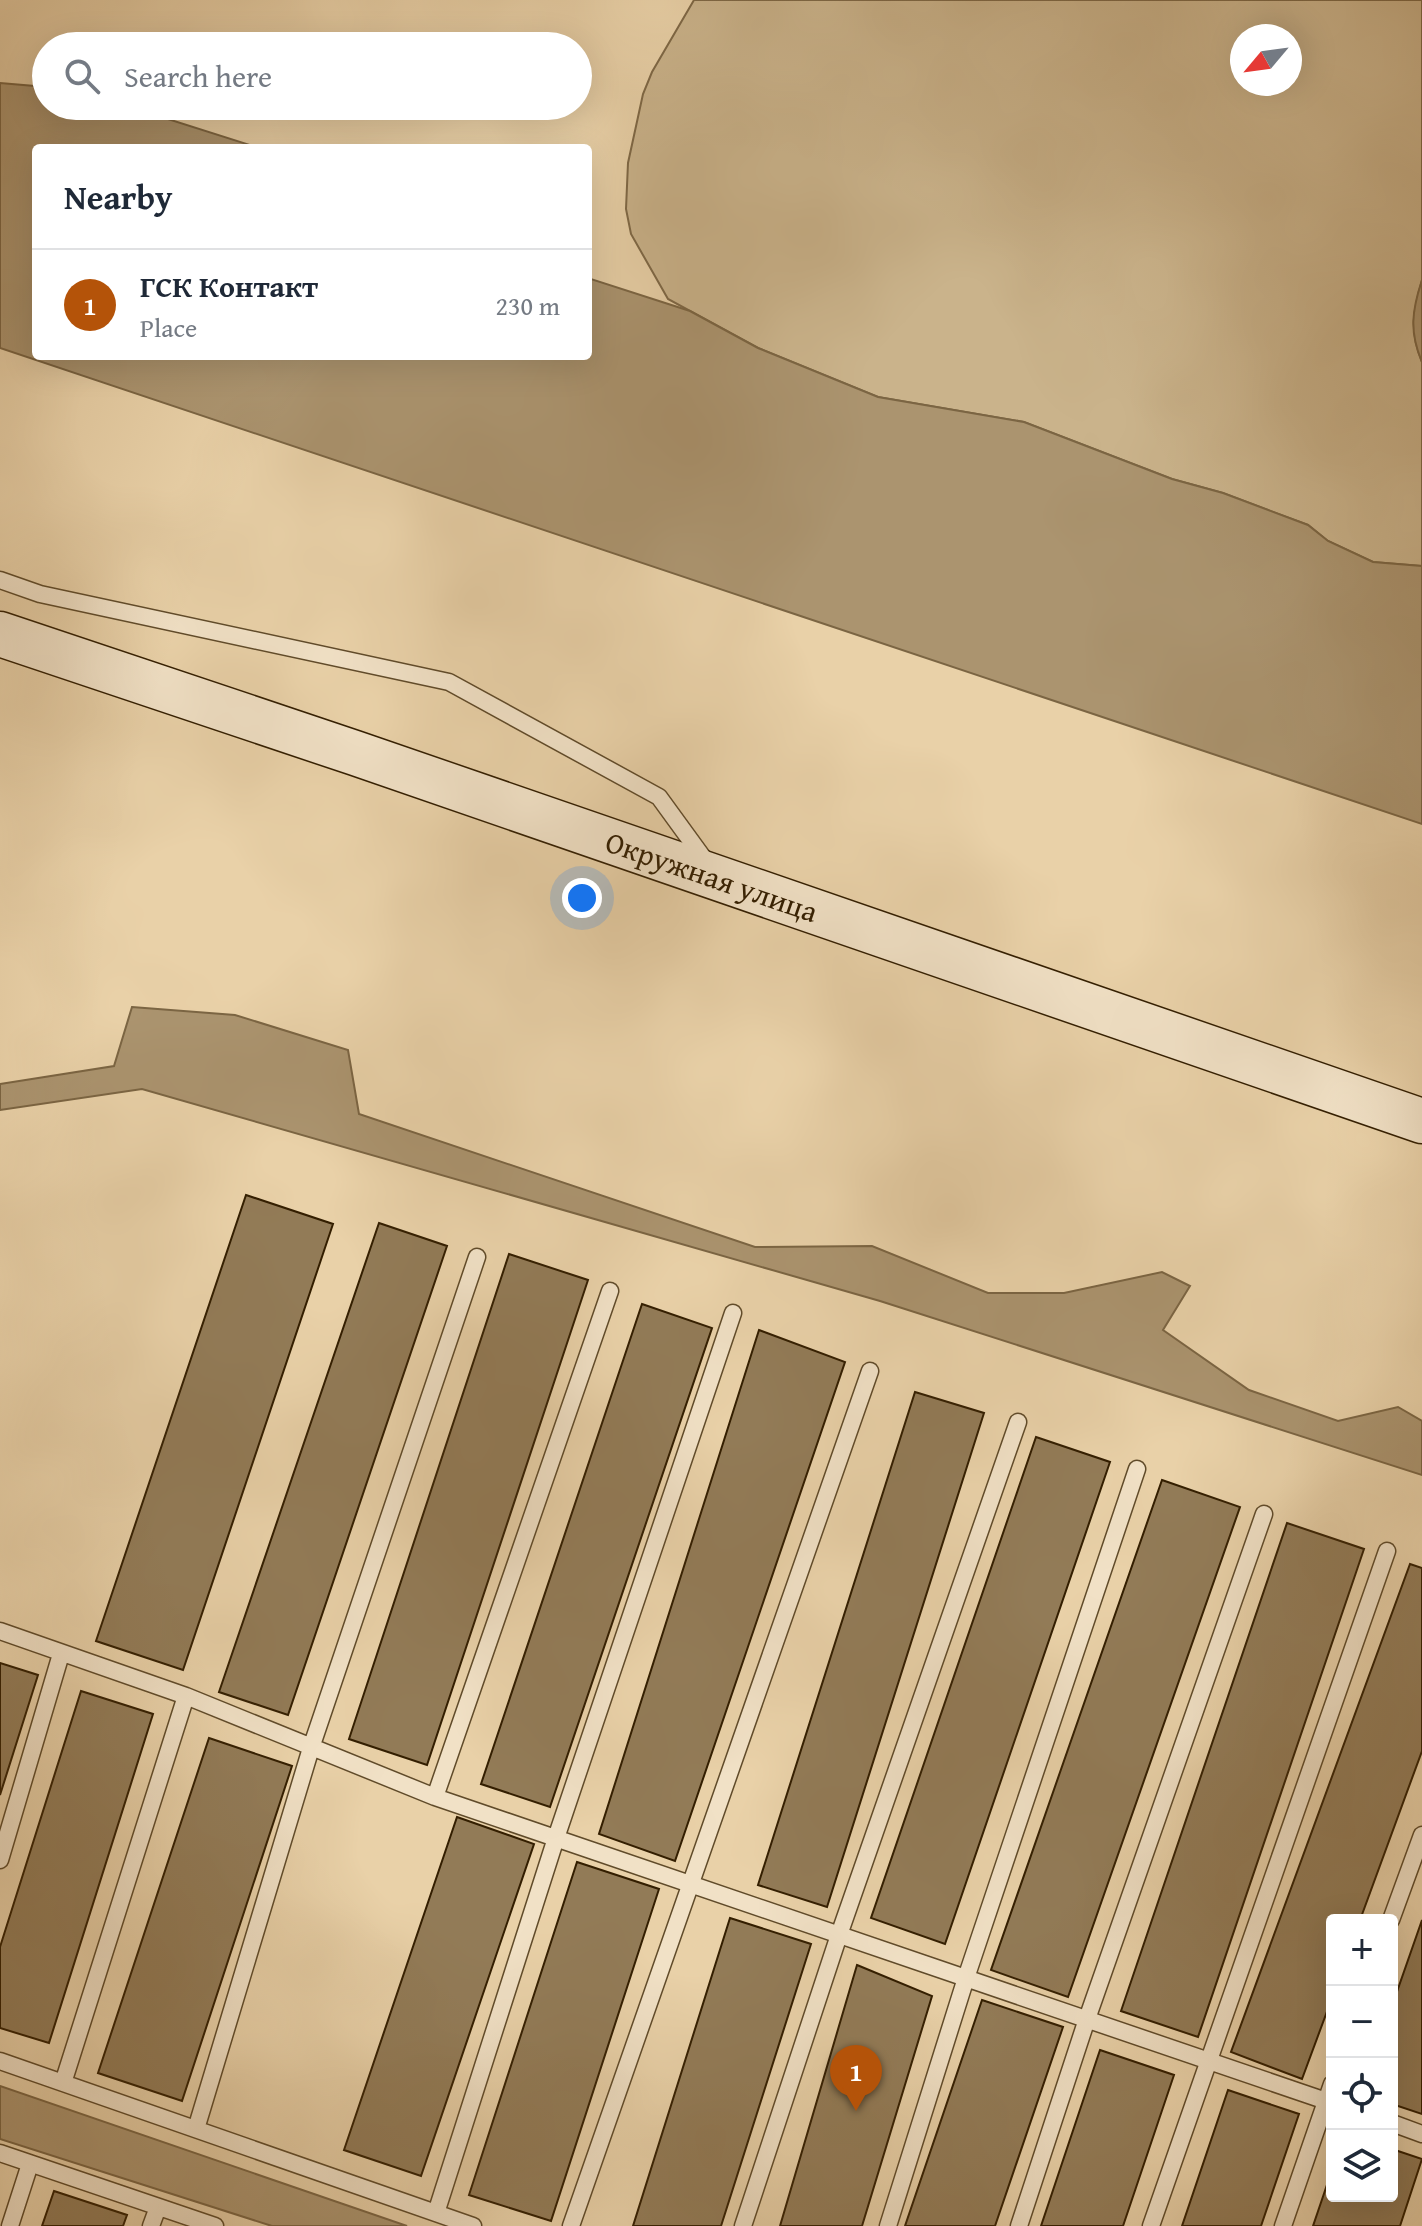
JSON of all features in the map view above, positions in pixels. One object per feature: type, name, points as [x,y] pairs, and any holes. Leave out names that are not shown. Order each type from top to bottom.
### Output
[{"type":"main road","name":"Окружная улица","points":[[0,634],[355,753],[1422,1121]]},
{"type":"lane","points":[[0,580],[40,594],[449,682],[659,797],[717,877]]},
{"type":"lane","points":[[196,2129],[311,1748],[477,1257]]},
{"type":"lane","points":[[435,1797],[610,1291]]},
{"type":"lane","points":[[436,2213],[556,1838],[733,1313]]},
{"type":"lane","points":[[571,2226],[688,1884],[870,1371]]},
{"type":"lane","points":[[743,2226],[839,1935],[1018,1422]]},
{"type":"lane","points":[[888,2226],[966,1978],[1137,1469]]},
{"type":"lane","points":[[1019,2226],[1087,2019],[1264,1514]]},
{"type":"lane","points":[[1151,2226],[1206,2060],[1387,1551]]},
{"type":"lane","points":[[0,1631],[186,1696],[435,1797],[1326,2101]]},
{"type":"lane","points":[[0,1860],[61,1654]]},
{"type":"lane","points":[[63,2083],[186,1696]]},
{"type":"lane","points":[[1393,1914],[1422,1835]]},
{"type":"lane","points":[[0,2061],[473,2226]]},
{"type":"lane","points":[[1283,2226],[1326,2110]]},
{"type":"lane","points":[[1398,2125],[1422,2134]]},
{"type":"lane","points":[[0,2153],[215,2226]]},
{"type":"lane","points":[[10,2226],[30,2164]]},
{"type":"lane","points":[[151,2226],[158,2207]]},
{"type":"shaded area","points":[[694,0],[1422,0],[1422,280],[1414,321],[1415,340],[1422,362],[1422,566],[1373,562],[1328,541],[1308,525],[1223,493],[1172,479],[1024,422],[878,397],[758,348],[668,299],[631,234],[626,209],[628,163],[643,94],[652,72]]},
{"type":"shaded area","points":[[0,83],[32,86],[32,120],[171,120],[246,144],[32,144],[32,359],[0,348]]},
{"type":"shaded area","points":[[592,279],[690,311],[758,348],[878,397],[1024,422],[1172,479],[1223,493],[1308,525],[1328,541],[1373,562],[1422,566],[1422,824],[36,360],[592,360]]},
{"type":"shaded area","points":[[1422,280],[1422,362],[1413,321]]},
{"type":"shaded area","points":[[132,1007],[235,1015],[348,1050],[359,1114],[755,1247],[872,1246],[988,1293],[1064,1293],[1162,1272],[1190,1286],[1163,1330],[1249,1390],[1338,1421],[1398,1407],[1422,1421],[1422,1475],[880,1301],[142,1089],[0,1110],[0,1084],[114,1066]]},
{"type":"shaded area","points":[[0,2086],[407,2226],[272,2226],[0,2139]]},
{"type":"building","points":[[246,1195],[333,1224],[183,1670],[96,1641]]},
{"type":"building","points":[[379,1223],[447,1246],[288,1715],[219,1692]]},
{"type":"building","points":[[509,1254],[588,1280],[427,1765],[349,1739]]},
{"type":"building","points":[[642,1304],[712,1328],[550,1807],[481,1784]]},
{"type":"building","points":[[759,1330],[845,1362],[675,1861],[599,1834]]},
{"type":"building","points":[[915,1392],[984,1413],[827,1907],[758,1885]]},
{"type":"building","points":[[1036,1437],[1110,1462],[945,1944],[871,1918]]},
{"type":"building","points":[[1162,1480],[1240,1507],[1068,1997],[991,1970]]},
{"type":"building","points":[[1287,1523],[1364,1549],[1198,2037],[1121,2011]]},
{"type":"building","points":[[1410,1564],[1422,1568],[1422,1751],[1362,1914],[1326,1914],[1326,2014],[1302,2079],[1231,2052]]},
{"type":"building","points":[[0,1663],[38,1675],[0,1795]]},
{"type":"building","points":[[81,1691],[153,1714],[49,2043],[0,2028],[0,1947]]},
{"type":"building","points":[[209,1738],[292,1766],[182,2101],[98,2073]]},
{"type":"building","points":[[457,1817],[534,1844],[421,2176],[344,2150]]},
{"type":"building","points":[[577,1862],[659,1889],[551,2221],[469,2195]]},
{"type":"building","points":[[730,1918],[811,1944],[721,2226],[633,2226]]},
{"type":"building","points":[[1422,1920],[1422,2114],[1398,2106],[1398,1989]]},
{"type":"building","points":[[857,1965],[932,1996],[862,2226],[780,2226]]},
{"type":"building","points":[[982,2000],[1063,2027],[995,2226],[905,2226]]},
{"type":"building","points":[[1100,2050],[1174,2075],[1123,2226],[1041,2226]]},
{"type":"building","points":[[1228,2090],[1299,2114],[1261,2226],[1182,2226]]},
{"type":"building","points":[[1398,2151],[1422,2159],[1400,2226],[1313,2226],[1326,2188],[1326,2202],[1398,2202]]},
{"type":"building","points":[[54,2191],[127,2215],[123,2226],[42,2226]]},
{"type":"place","name":"ГСК Контакт","points":[[856,2111]]}]
